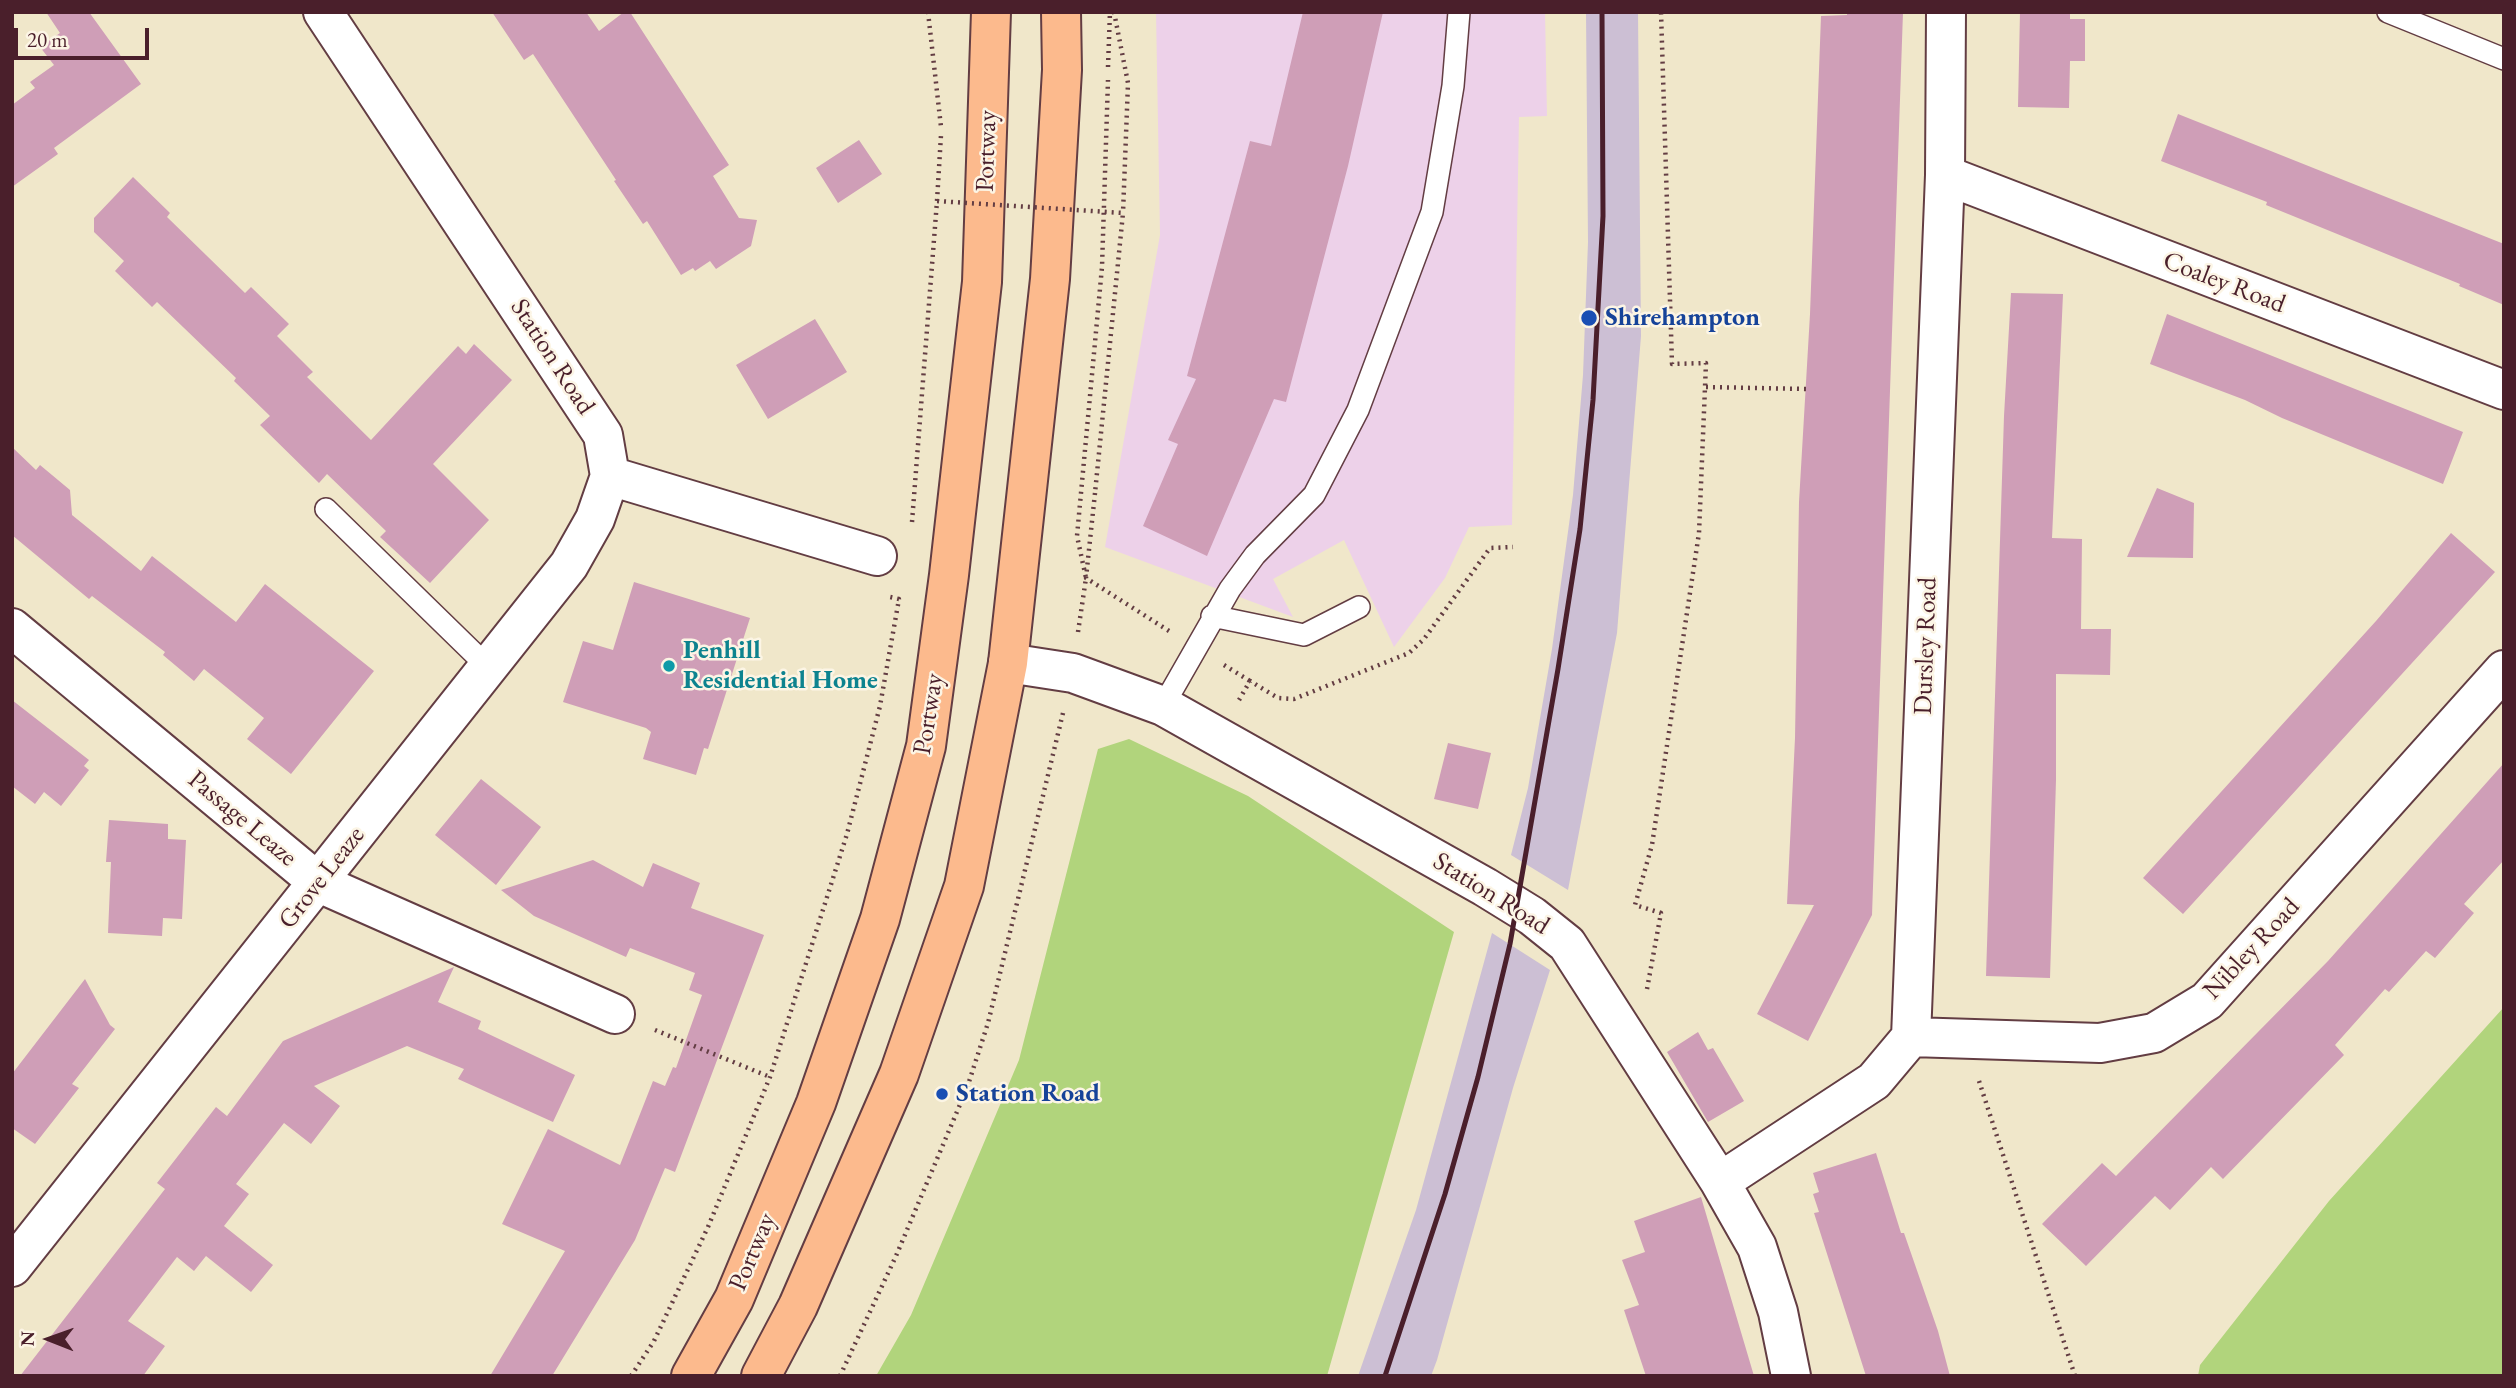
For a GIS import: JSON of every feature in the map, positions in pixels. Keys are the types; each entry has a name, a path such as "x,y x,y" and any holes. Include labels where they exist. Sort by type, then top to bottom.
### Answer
{"highway":[{"name":"Portway","path":"691,1376 734,1299 816,1103 880,919 926,746 949,575 982,282 991,12"},
{"path":"761,1376 798,1306 894,1086 964,886 1008,663 1050,279 1062,70 1061,12"}],"street":[{"name":"Station Road","path":"323,12 597,425 603,435 610,476"},
{"name":"Dursley Road","path":"1911,1037 1945,175 1946,12"},
{"name":"Coaley Road","path":"1945,175 2504,390"},
{"path":"610,476 877,556"},
{"name":"Grove Leaze","path":"12,1267 569,565 595,519 610,476"},
{"name":"Passage Leaze","path":"12,628 319,883 615,1014"},
{"name":"Station Road","path":"1008,663 1073,673 1163,706 1218,734 1532,916 1567,944 1720,1182 1757,1247 1778,1312 1791,1376"},
{"name":"Nibley Road","path":"1911,1037 2100,1043 2154,1033 2207,1001 2504,670"},
{"path":"1720,1182 1874,1080 1911,1037"}],"lane":[{"path":"1163,706 1212,615 1255,555 1314,495 1358,410 1432,212 1453,86 1459,12"},
{"path":"2388,12 2414,18 2504,59"},
{"path":"326,509 488,667"},
{"path":"1212,615 1304,635 1359,607"}],"path":[{"path":"632,1376 654,1341 708,1227 770,1077 847,834 880,706 900,599 871,593 878,534 910,538 937,201 942,124 928,12"},
{"path":"1086,578 1123,213 1128,83 1114,12"},
{"path":"1636,1052 1661,914 1634,905 1652,845 1699,533 1706,387 1706,363 1672,364 1661,12"},
{"path":"937,201 1123,213"},
{"path":"1706,387 1806,389"},
{"path":"1218,734 1250,681 1278,698 1294,699 1409,653 1424,639 1490,548 1513,547"},
{"path":"615,1014 770,1077"},
{"path":"1965,1039 2075,1376"}],"shaded area":[{"path":"1156,12 1545,12 1547,116 1519,117 1512,525 1469,527 1445,578 1394,647 1344,540 1273,579 1293,617 1105,547 1160,235"},
{"path":"1586,12 1638,12 1641,336 1617,633 1568,890 1511,855 1528,788 1552,649 1573,495 1583,375 1588,242"},
{"path":"1492,933 1550,970 1513,1088 1437,1360 1431,1376 1358,1376 1416,1210"}],"green space":[{"path":"1129,739 1248,796 1454,932 1327,1376 876,1376 911,1315 1019,1060 1098,749"},
{"path":"2504,1007 2504,1376 2198,1376 2200,1365 2329,1201"}],"building":[{"path":"46,12 89,12 141,84 54,148 58,154 12,187 12,105 35,88 30,82 54,65 40,47 60,33"},
{"path":"492,12 586,12 599,31 624,12 630,12 729,165 713,176 739,218 757,220 751,246 716,269 710,261 695,271 693,268 681,275 647,221 643,224 614,181 616,180 533,54 524,60"},
{"path":"1303,12 1383,12 1348,166 1286,402 1274,399 1207,556 1143,526 1178,444 1168,440 1196,379 1187,376 1250,141 1271,146"},
{"path":"1847,12 1903,12 1872,915 1808,1041 1757,1014 1814,905 1787,904 1795,738 1799,502 1810,314 1821,16 1847,15"},
{"path":"2020,12 2070,12 2070,19 2085,19 2085,61 2070,61 2069,108 2018,107"},
{"path":"2178,114 2504,244 2504,305 2459,286 2460,284 2266,205 2267,202 2161,161"},
{"path":"859,140 882,174 838,203 816,168"},
{"path":"133,177 170,213 167,217 245,293 251,287 289,324 277,336 313,372 307,377 371,440 458,346 466,354 474,344 512,380 433,464 489,520 430,583 380,537 386,531 327,474 319,483 260,425 270,416 234,381 236,378 157,302 152,307 115,271 124,261 94,232 94,218"},
{"path":"2011,293 2063,294 2052,538 2082,539 2081,629 2111,629 2110,675 2056,674 2050,978 1986,976 2004,416"},
{"path":"2167,314 2463,432 2443,484 2282,418 2245,400 2150,364"},
{"path":"815,319 847,372 768,419 736,365"},
{"path":"12,447 36,470 40,465 70,490 72,515 141,571 152,556 236,622 265,584 374,671 291,774 247,739 264,718 204,669 194,681 163,655 165,652 92,596 89,599 12,535"},
{"path":"2157,488 2194,503 2193,558 2127,557"},
{"path":"2451,533 2495,572 2183,914 2143,878 2376,621"},
{"name":"Penhill Residential Home","path":"634,582 750,618 708,749 704,748 696,775 643,759 651,732 646,728 563,702 583,641 613,650"},
{"path":"12,700 89,760 84,766 89,770 61,806 44,792 35,804 12,786"},
{"path":"1448,743 1491,753 1478,809 1434,799"},
{"path":"2504,763 2504,860 2464,904 2474,913 2435,958 2426,951 2389,992 2385,989 2335,1045 2344,1055 2223,1179 2211,1167 2170,1210 2155,1196 2086,1266 2042,1224 2102,1163 2116,1176 2328,961"},
{"path":"481,779 541,827 496,885 435,835"},
{"path":"109,820 168,824 168,839 186,840 182,919 163,918 162,936 108,933 111,862 106,862"},
{"path":"593,860 643,887 653,863 700,883 691,908 764,935 675,1172 665,1168 635,1240 552,1376 490,1376 565,1251 502,1224 548,1129 620,1165 653,1081 665,1086 673,1067 676,1068 702,995 689,990 695,973 630,948 626,957 534,916 501,890"},
{"path":"454,967 438,1002 481,1021 478,1029 575,1075 553,1122 458,1079 464,1069 407,1046 314,1086 340,1106 311,1144 284,1123 236,1184 249,1194 224,1226 273,1265 251,1292 206,1256 194,1271 177,1257 128,1321 165,1346 143,1376 20,1376 165,1189 157,1183 216,1107 227,1116 283,1041"},
{"path":"85,979 110,1025 115,1029 72,1084 79,1088 35,1144 12,1128 12,1074"},
{"path":"1698,1032 1708,1050 1713,1048 1744,1101 1708,1122 1667,1052"},
{"path":"1876,1153 1901,1233 1904,1233 1938,1331 1950,1376 1866,1376 1814,1213 1819,1212 1813,1194 1819,1192 1813,1173"},
{"path":"1701,1197 1754,1376 1646,1376 1624,1310 1639,1305 1622,1260 1645,1252 1634,1221"}],"railway":[{"path":"1385,1376 1445,1194 1478,1077 1510,944 1558,669 1580,529 1593,400 1603,216 1602,12"}],"place":[{"name":"Shirehampton","path":"1589,318"},
{"name":"Penhill Residential Home","path":"669,666"},
{"name":"Station Road","path":"942,1094"}]}
